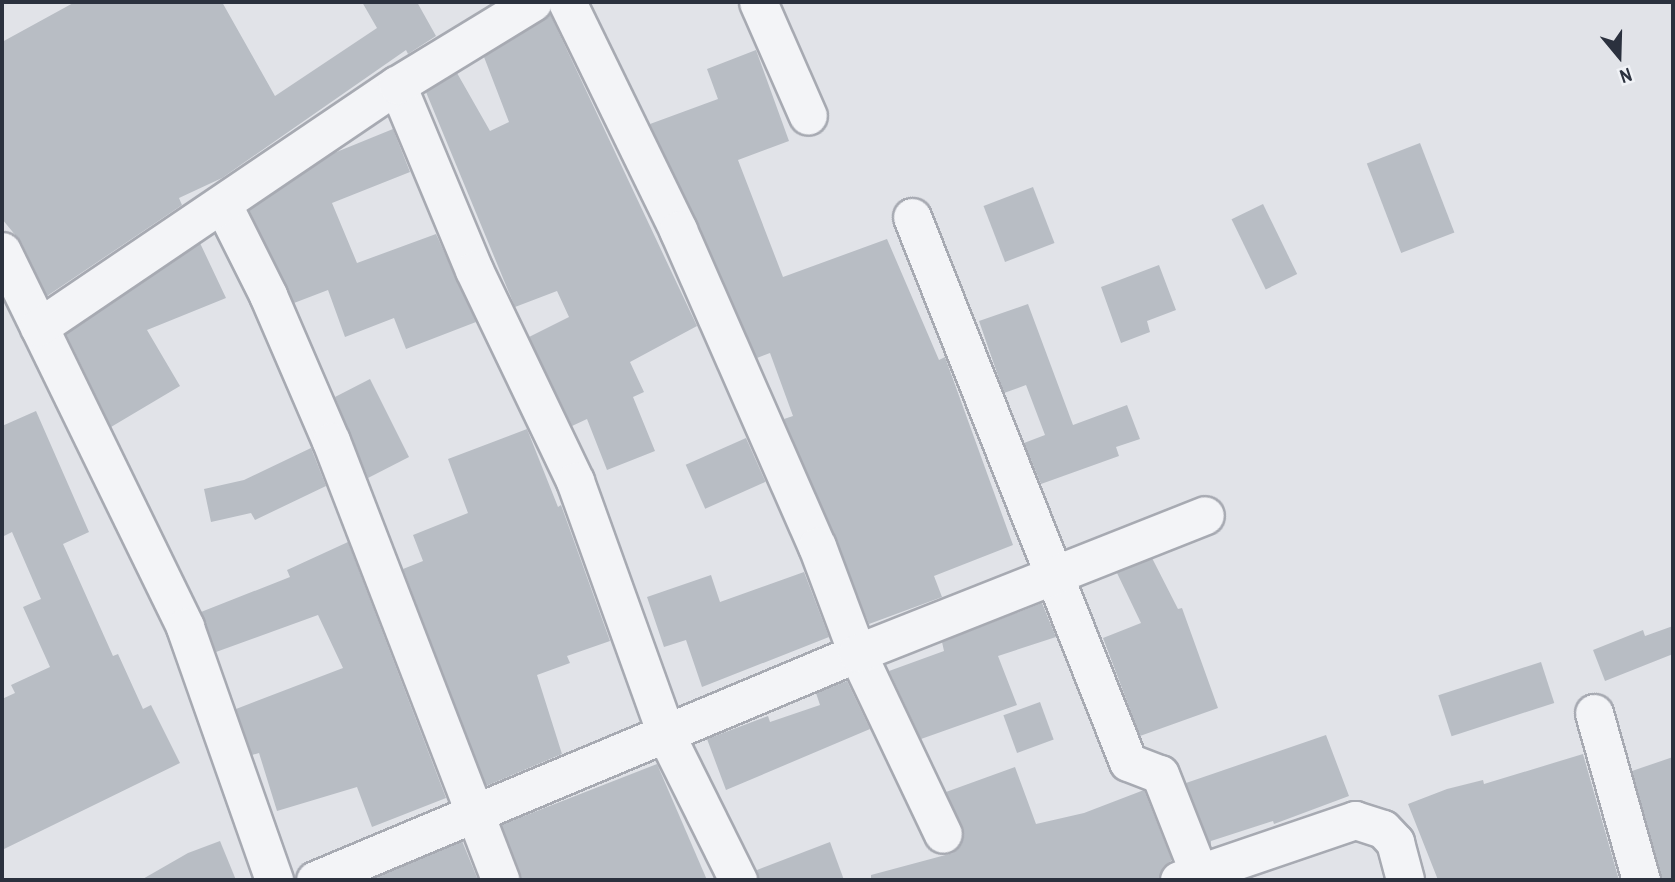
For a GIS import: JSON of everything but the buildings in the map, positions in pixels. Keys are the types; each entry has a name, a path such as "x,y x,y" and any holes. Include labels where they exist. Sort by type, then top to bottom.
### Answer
{"street":[{"path":"39,327 397,85 533,2"},
{"path":"568,2 678,230 817,546 857,653 943,834"},
{"path":"758,2 808,116"},
{"path":"397,85 474,270 575,481 667,737 738,880"},
{"path":"223,205 268,295 331,441 500,880"},
{"path":"912,217 1057,576 1128,762 1160,774 1189,877 1355,820 1383,829 1395,842 1405,880"},
{"path":"2,251 184,627 274,880"},
{"path":"315,880 472,813 667,737 857,653 1057,576 1205,514"},
{"path":"1594,713 1641,880"}]}
